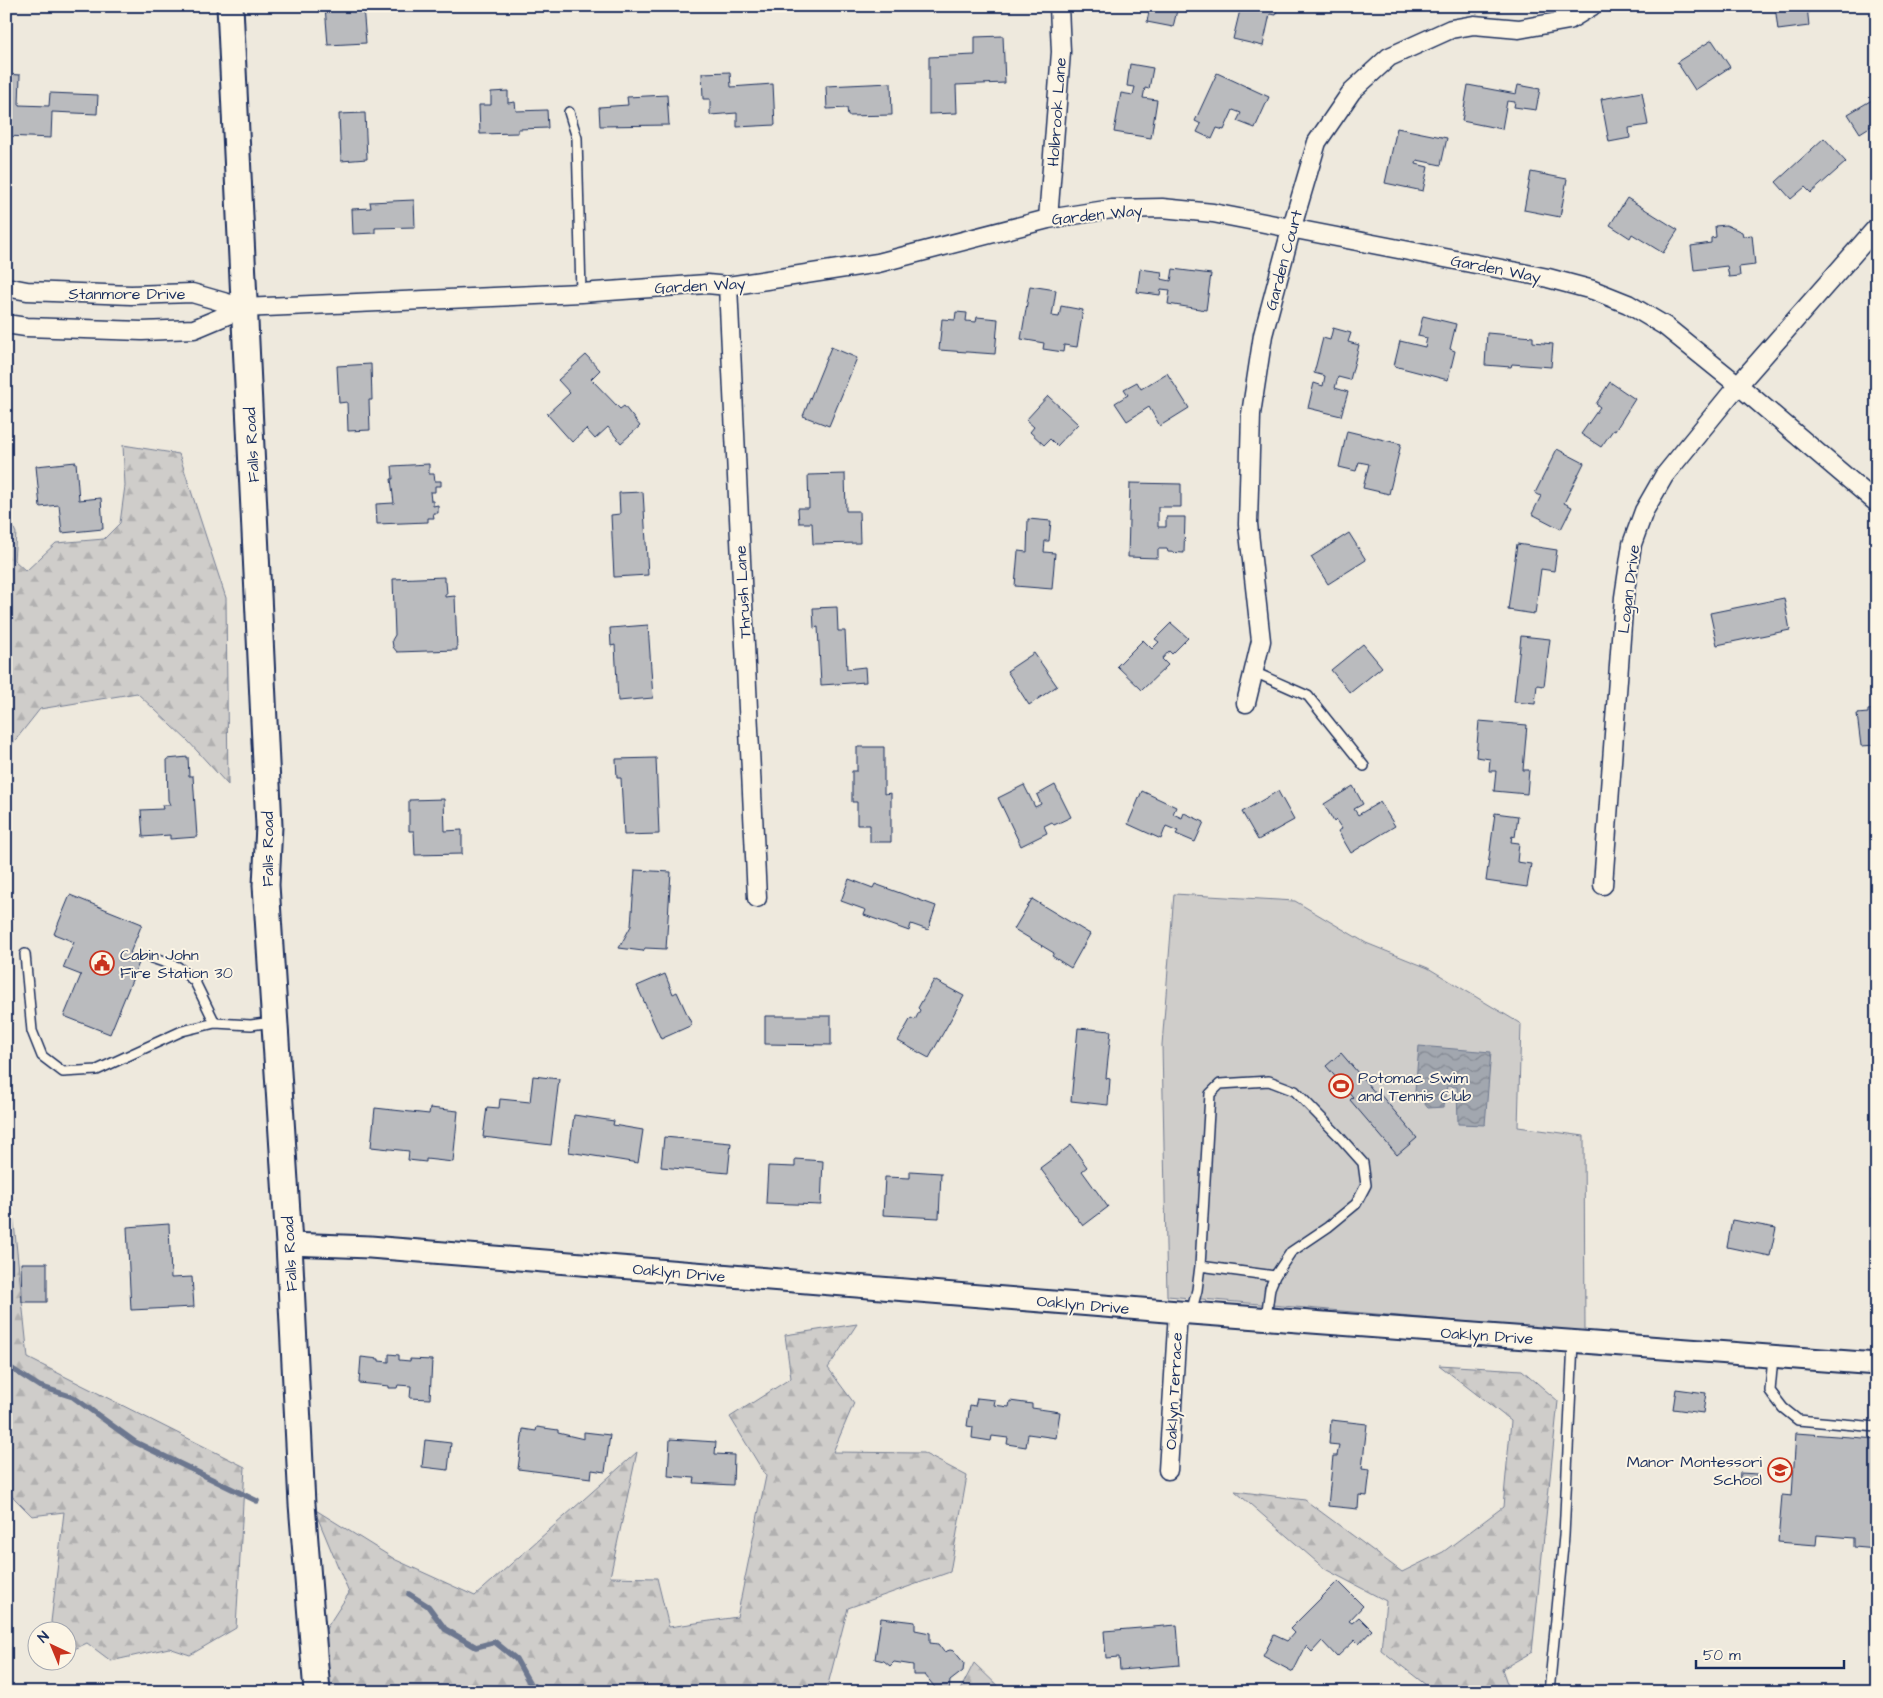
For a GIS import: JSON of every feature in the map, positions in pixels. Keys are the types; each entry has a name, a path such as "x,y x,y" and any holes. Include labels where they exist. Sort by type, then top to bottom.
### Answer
{"main road":[{"name":"Falls Road","path":"230,6 269,826 266,885 289,1244 302,1504 317,1692"}],"street":[{"name":"Holbrook Lane","path":"1048,219 1061,52 1059,6"},
{"name":"Garden Court","path":"1246,703 1262,641 1248,524 1251,414 1263,335 1317,142 1352,91 1389,57 1451,29 1474,25 1519,29 1570,20 1592,6"},
{"name":"Garden Way","path":"244,308 581,293 707,284 728,286 878,263 1048,219 1112,209 1162,208 1213,213 1291,230 1548,278 1593,290 1628,304 1665,326 1877,503"},
{"name":"Logan Drive","path":"1603,886 1624,597 1632,544 1644,511 1664,476 1738,385 1877,227"},
{"name":"Thrush Lane","path":"728,286 757,898"},
{"name":"Stanmore Drive","path":"6,287 27,291 131,295 192,293 244,308"},
{"path":"6,324 26,327 122,330 194,329 244,308"},
{"name":"Oaklyn Drive","path":"289,1244 370,1247 1184,1312 1877,1364"},
{"name":"Oaklyn Terrace","path":"1168,1470 1184,1312"}],"lane":[{"path":"569,112 576,138 581,293"},
{"path":"1254,672 1308,696 1364,766"},
{"path":"25,954 32,1031 42,1056 64,1072 97,1070 182,1031 214,1023 251,1025 275,1022"},
{"path":"149,957 178,967 195,982 214,1023"},
{"path":"1184,1312 1197,1290 1200,1266 1210,1094 1220,1084 1269,1080 1295,1091 1338,1135 1363,1163 1366,1185 1356,1204 1291,1252 1275,1276 1270,1288 1266,1318"},
{"path":"1200,1266 1275,1276"},
{"path":"1549,1692 1564,1536 1573,1341"},
{"path":"1773,1356 1770,1391 1783,1408 1798,1420 1877,1427"}],"green space":[{"path":"123,445 179,454 226,598 228,785 188,741 137,693 40,709 6,752 6,512 16,533 14,560 26,571 56,543 104,539 120,523 125,486"},
{"name":"Potomac Swim and Tennis Club","path":"1174,894 1295,901 1366,943 1428,968 1521,1024 1518,1127 1584,1136 1585,1332 1167,1296 1162,1045"},
{"path":"6,1146 28,1358 245,1467 236,1628 190,1655 169,1648 111,1661 87,1643 78,1647 78,1620 51,1620 64,1512 32,1516 6,1490"},
{"path":"857,1324 828,1368 854,1403 833,1452 923,1453 967,1476 950,1572 848,1608 826,1692 330,1692 322,1635 349,1593 314,1509 396,1560 475,1596 637,1452 610,1577 657,1578 669,1627 737,1617 766,1476 730,1417 791,1378 785,1335"},
{"path":"1439,1365 1522,1370 1558,1401 1532,1652 1502,1669 1510,1692 1435,1692 1381,1650 1386,1601 1325,1569 1235,1491 1305,1500 1402,1572 1443,1552 1503,1507 1511,1421"},
{"path":"974,1663 1004,1692 959,1692"}],"water":[{"path":"1419,1046 1491,1052 1485,1125 1458,1124 1457,1087 1447,1086 1444,1107 1428,1108 1415,1092"}],"building":[{"path":"325,6 363,6 366,43 328,45"},
{"path":"1150,6 1178,6 1173,27 1147,22"},
{"path":"1241,6 1278,6 1276,15 1270,14 1263,46 1233,39"},
{"path":"1775,6 1807,6 1809,26 1778,30"},
{"path":"1003,36 1005,83 956,85 957,113 929,114 929,57 975,55 975,37"},
{"path":"1712,40 1730,67 1695,90 1677,62"},
{"path":"1130,64 1153,68 1149,89 1145,88 1143,98 1157,100 1151,138 1114,132 1121,93 1133,95 1135,87 1127,86"},
{"path":"730,72 731,87 773,84 775,125 737,127 737,113 710,115 710,99 703,99 702,73"},
{"path":"1217,73 1269,97 1255,128 1237,121 1241,113 1233,110 1224,130 1217,128 1212,139 1197,132 1201,124 1195,121"},
{"path":"6,74 20,75 19,105 49,106 50,93 98,95 97,114 52,112 51,138 6,136"},
{"path":"891,83 892,115 848,116 847,108 827,109 826,86"},
{"path":"1468,85 1516,94 1518,85 1540,89 1536,110 1514,107 1515,102 1507,101 1502,129 1462,121"},
{"path":"508,91 508,103 515,102 516,111 547,110 548,128 518,129 518,133 480,134 479,105 491,105 491,92"},
{"path":"1642,92 1648,125 1629,128 1630,138 1609,142 1601,99"},
{"path":"667,95 669,125 600,126 599,107 628,105 627,97"},
{"path":"1877,97 1877,125 1876,123 1860,133 1848,114"},
{"path":"365,113 367,159 341,161 339,114"},
{"path":"1397,128 1447,138 1441,165 1417,160 1416,164 1428,167 1423,191 1385,183"},
{"path":"1824,138 1846,162 1811,193 1805,187 1791,199 1776,182"},
{"path":"1531,172 1567,179 1560,217 1524,210"},
{"path":"1627,198 1678,230 1663,253 1632,234 1630,238 1610,225"},
{"path":"414,200 415,227 375,228 375,233 353,234 352,209 371,208 370,202"},
{"path":"1726,225 1742,232 1743,236 1752,235 1755,265 1739,267 1740,276 1729,277 1727,266 1694,270 1691,246 1711,243 1711,238 1716,237 1715,226"},
{"path":"1140,269 1162,272 1161,279 1171,281 1173,269 1211,274 1206,310 1168,304 1170,290 1161,289 1160,295 1137,292"},
{"path":"1030,286 1056,290 1052,316 1059,317 1061,306 1083,310 1077,347 1064,345 1063,352 1043,349 1044,343 1021,339"},
{"path":"956,312 967,313 966,321 976,322 977,317 998,319 995,354 939,350 942,319 955,320"},
{"path":"1423,316 1456,324 1450,349 1455,351 1448,380 1394,366 1400,341 1425,347 1427,338 1418,336"},
{"path":"1333,328 1351,333 1348,342 1359,345 1350,380 1338,377 1335,388 1348,392 1341,416 1308,408 1314,383 1323,386 1325,376 1314,373 1323,338 1330,340"},
{"path":"1487,333 1533,337 1533,342 1553,344 1551,367 1512,364 1511,367 1485,365"},
{"path":"831,347 857,358 829,426 803,416"},
{"path":"586,355 600,370 591,379 620,409 624,406 640,426 621,443 608,427 595,439 586,429 572,442 547,414 570,393 558,380"},
{"path":"371,364 372,400 369,400 370,430 348,431 347,402 339,403 337,366"},
{"path":"1167,373 1189,408 1160,426 1149,407 1127,421 1115,403 1128,395 1124,389 1137,382 1141,389"},
{"path":"1610,382 1635,399 1615,431 1613,430 1601,447 1581,434 1600,407 1596,404"},
{"path":"1048,396 1078,424 1057,446 1050,439 1044,445 1030,432 1034,427 1026,420"},
{"path":"1347,431 1401,444 1389,494 1363,488 1369,464 1359,462 1356,471 1339,467"},
{"path":"1557,449 1584,463 1564,503 1572,507 1561,529 1532,514 1541,496 1535,493"},
{"path":"76,462 79,500 101,498 103,529 62,533 59,505 40,507 36,466"},
{"path":"429,464 429,474 434,474 435,481 441,481 441,486 435,486 435,492 430,492 433,506 438,505 438,513 433,513 434,518 428,518 428,522 377,524 376,504 394,503 391,479 393,479 392,466"},
{"path":"845,474 846,511 859,511 860,543 813,544 812,523 799,523 798,508 809,508 808,475"},
{"path":"1130,483 1181,484 1181,507 1158,507 1158,527 1166,527 1166,517 1185,517 1184,553 1158,549 1158,558 1128,557"},
{"path":"643,492 648,575 614,577 611,515 620,514 619,493"},
{"path":"1028,519 1051,521 1049,541 1045,541 1044,552 1055,553 1052,589 1015,586 1018,551 1027,552"},
{"path":"1349,533 1366,560 1328,584 1311,557"},
{"path":"1517,544 1557,550 1554,571 1541,569 1535,614 1508,610"},
{"path":"444,577 447,594 445,594 445,597 455,596 457,650 397,652 393,647 392,640 395,635 393,579"},
{"path":"1784,598 1790,630 1717,645 1710,613"},
{"path":"837,607 838,631 845,631 847,669 865,667 866,682 821,685 818,627 814,628 813,608"},
{"path":"1171,623 1188,638 1172,654 1169,651 1162,659 1168,665 1142,690 1117,666 1143,640 1152,649 1159,642 1155,639"},
{"path":"648,625 653,698 618,701 615,645 611,646 610,628"},
{"path":"1521,636 1550,639 1544,686 1537,685 1535,704 1514,702"},
{"path":"1363,644 1382,667 1350,693 1331,670"},
{"path":"1034,653 1057,686 1029,705 1007,671"},
{"path":"1877,709 1877,745 1861,746 1857,714 1868,713 1868,710"},
{"path":"1479,721 1527,725 1523,770 1529,770 1527,794 1494,791 1496,771 1489,771 1490,759 1476,757"},
{"path":"857,747 884,747 884,794 891,793 891,842 870,842 870,825 857,825 857,802 852,802 852,771 857,771"},
{"path":"188,757 189,776 193,776 197,837 170,839 170,835 143,837 141,810 163,809 162,805 170,805 168,800 167,759"},
{"path":"656,758 659,834 624,835 621,778 617,778 616,759"},
{"path":"1024,785 1035,807 1041,804 1037,795 1055,785 1071,817 1054,825 1052,822 1044,826 1047,833 1021,846 998,798"},
{"path":"1353,786 1363,804 1354,809 1358,815 1380,802 1395,826 1351,853 1338,831 1342,829 1336,820 1334,822 1324,804"},
{"path":"1142,791 1176,807 1173,814 1182,818 1184,813 1204,822 1195,842 1176,834 1178,831 1166,826 1161,839 1128,824"},
{"path":"1278,791 1294,820 1258,840 1242,812"},
{"path":"444,799 445,831 462,830 462,854 415,855 414,831 409,831 409,800"},
{"path":"1495,813 1518,816 1515,837 1512,836 1511,842 1519,843 1517,862 1531,864 1527,887 1486,881"},
{"path":"635,870 671,872 666,949 645,948 643,951 619,948 631,926"},
{"path":"849,879 873,888 875,884 936,906 928,930 911,924 909,931 864,915 866,910 841,901"},
{"name":"Cabin John Fire Station 30","path":"70,895 142,924 130,953 141,958 110,1034 64,1016 81,975 63,968 74,942 54,934"},
{"path":"1032,899 1090,934 1071,968 1052,956 1054,953 1014,929"},
{"path":"665,974 673,994 677,992 692,1025 661,1039 637,986"},
{"path":"934,980 964,996 929,1058 898,1041 911,1018 915,1020 920,1010 918,1008"},
{"path":"765,1016 831,1016 831,1045 765,1044"},
{"path":"1078,1028 1111,1031 1106,1078 1110,1079 1108,1105 1071,1101"},
{"path":"1341,1053 1377,1095 1379,1093 1417,1138 1397,1155 1350,1100 1353,1097 1326,1066"},
{"path":"533,1076 559,1079 551,1145 483,1137 487,1107 499,1108 500,1099 530,1102"},
{"path":"375,1108 429,1114 430,1108 458,1111 453,1162 426,1159 426,1162 408,1160 409,1151 371,1147"},
{"path":"574,1115 614,1121 613,1125 643,1130 638,1163 569,1152"},
{"path":"664,1137 731,1143 728,1173 661,1167"},
{"path":"1071,1145 1087,1167 1082,1171 1108,1207 1083,1226 1040,1168"},
{"path":"795,1159 823,1161 821,1205 766,1203 768,1166 795,1167"},
{"path":"910,1171 941,1173 939,1218 883,1215 885,1177 910,1178"},
{"path":"1877,1199 1877,1225 1871,1200"},
{"path":"1732,1220 1776,1228 1770,1256 1727,1247"},
{"path":"169,1224 171,1278 192,1277 194,1307 131,1310 127,1227"},
{"path":"21,1263 47,1263 47,1302 22,1302"},
{"path":"389,1354 399,1355 399,1360 432,1360 430,1399 410,1398 411,1386 398,1385 397,1388 389,1388 389,1386 359,1383 361,1357 389,1362"},
{"path":"1676,1389 1706,1393 1703,1413 1673,1409"},
{"path":"977,1398 995,1400 994,1405 1009,1407 1010,1401 1032,1404 1032,1408 1060,1412 1056,1438 1028,1434 1026,1447 1007,1444 1008,1438 992,1436 991,1441 972,1438 973,1427 967,1426 970,1405 975,1406"},
{"path":"1331,1420 1367,1424 1362,1469 1370,1470 1367,1496 1359,1495 1358,1509 1328,1506 1333,1456 1337,1456 1339,1445 1329,1444"},
{"path":"537,1427 558,1430 558,1433 584,1439 584,1432 610,1435 605,1472 592,1470 591,1478 518,1469 523,1429 536,1431"},
{"path":"1796,1433 1877,1439 1877,1549 1854,1547 1854,1538 1817,1535 1816,1545 1778,1542 1782,1495 1792,1496"},
{"path":"670,1439 716,1442 715,1454 734,1455 733,1485 694,1483 695,1478 668,1476"},
{"path":"425,1440 451,1443 448,1470 422,1467"},
{"path":"1740,1473 1758,1474 1757,1485 1739,1484"},
{"path":"1338,1581 1363,1606 1349,1621 1352,1623 1359,1617 1372,1630 1359,1644 1355,1640 1337,1657 1322,1641 1312,1652 1306,1646 1293,1672 1263,1656 1274,1635 1287,1641 1294,1633 1290,1629"},
{"path":"881,1618 915,1622 915,1630 930,1633 930,1643 938,1644 944,1652 954,1651 964,1663 963,1671 950,1681 949,1692 937,1690 925,1675 913,1675 913,1665 894,1662 890,1666 884,1661 875,1659"},
{"path":"1177,1625 1180,1665 1120,1670 1119,1657 1106,1658 1104,1631"}],"waterway":[{"path":"6,1365 39,1386 73,1397 135,1442 257,1501"},
{"path":"409,1594 428,1606 445,1629 476,1647 495,1642 516,1659 530,1684 545,1692"}],"place":[{"name":"Cabin John Fire Station 30","path":"102,963"},
{"name":"Potomac Swim and Tennis Club","path":"1341,1086"},
{"name":"Manor Montessori School","path":"1780,1470"}]}
